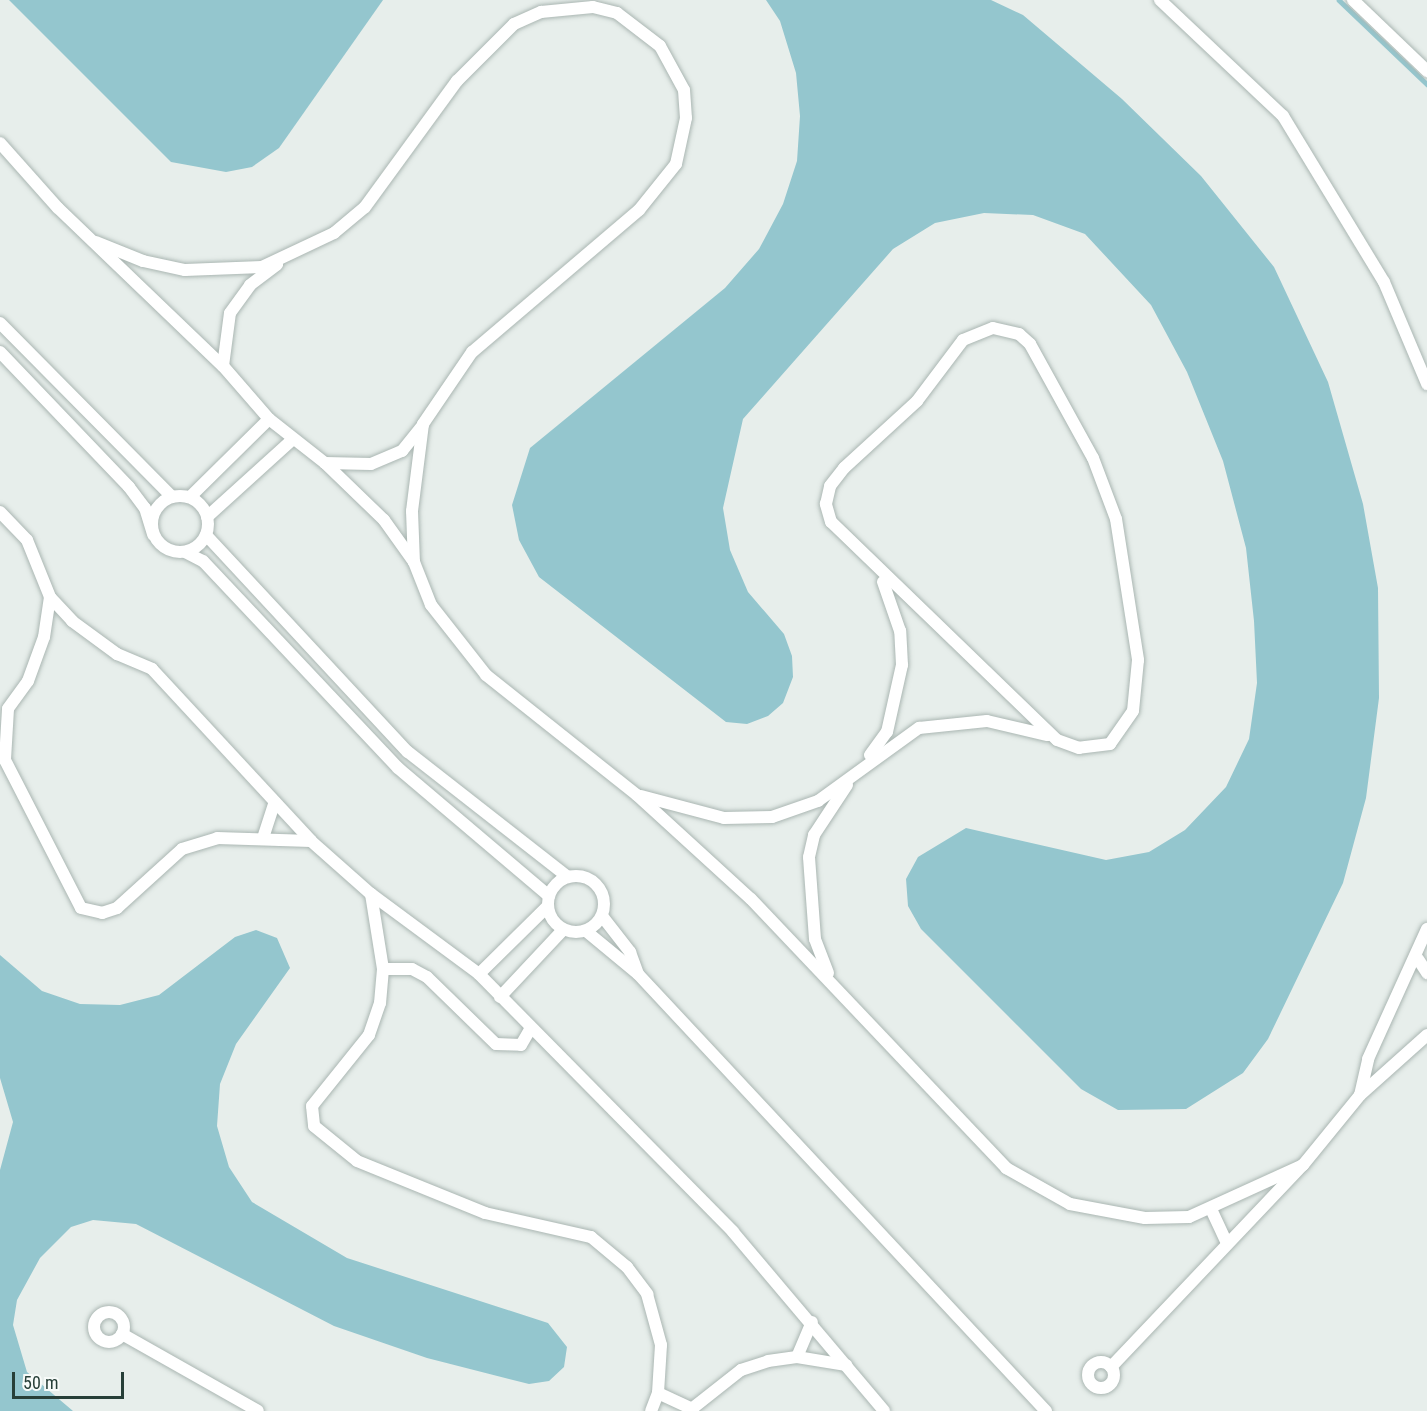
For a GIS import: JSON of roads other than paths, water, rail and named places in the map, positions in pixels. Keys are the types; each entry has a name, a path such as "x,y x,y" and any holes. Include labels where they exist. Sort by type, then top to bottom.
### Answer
{"street":[{"path":"1161,0 1283,116 1355,228 1417,352 1427,384"},
{"path":"1353,0 1427,71"},
{"path":"223,366 230,313 250,285 288,257 334,233 365,207 457,81 514,24 541,12 593,7 617,14 660,46 684,90 686,118 675,165 639,210 472,351 402,451 371,464 325,463"},
{"path":"0,143 89,239 223,366 269,419 325,463 384,520 414,562 431,605 486,675 637,795 830,978 963,1128 1036,1188 1108,1215 1190,1217 1303,1165"},
{"path":"89,239 142,261 184,270 226,272 288,257"},
{"path":"0,323 171,496 190,497 207,517 206,535 408,752 568,877 586,877 600,889 602,915 630,952 638,974"},
{"path":"637,795 693,814 772,817 818,801 863,766 920,728 1010,722 1057,740 1079,748 1110,744 1124,730 1133,711 1138,660 1116,519 1065,402 1019,334 993,328 963,340 917,401 830,486 826,504 831,522 877,570 1057,740"},
{"path":"1417,352 1427,342"},
{"path":"0,352 129,487 145,508 153,535 166,549 185,552 203,561 398,768 548,901 563,930"},
{"path":"190,497 269,419"},
{"path":"414,562 412,511 423,424"},
{"path":"207,517 293,439"},
{"path":"153,535 152,516 171,496"},
{"path":"0,512 27,540 50,597 117,654 152,669 310,841 371,894 479,974 687,1184 812,1322 884,1411"},
{"path":"185,552 206,535"},
{"path":"830,978 815,939 809,857 830,806 887,732 902,665 892,597 877,570"},
{"path":"50,597 44,637 28,681 8,709 5,760 81,908 102,913 117,908 182,849 217,838 263,837 310,841"},
{"path":"263,837 274,802"},
{"path":"479,974 568,877"},
{"path":"371,894 383,969 369,1035 312,1106 314,1126 357,1161 484,1213 591,1238 627,1267 648,1294 661,1345 658,1393 651,1411"},
{"path":"586,931 602,915"},
{"path":"500,997 563,930 586,931 638,974 1046,1411"},
{"path":"1360,1095 1368,1059 1418,959 1427,930"},
{"path":"1418,959 1427,973"},
{"path":"383,969 412,969 427,976 496,1044 521,1045 531,1029"},
{"path":"1111,1366 1303,1165 1360,1095 1427,1035"},
{"path":"1211,1209 1227,1244"},
{"path":"797,1357 812,1322"},
{"path":"122,1335 258,1411"},
{"path":"658,1393 690,1410 741,1370 797,1357 846,1365"}],"water":[{"path":"9,0 383,0 279,148 252,167 226,172 171,162"},
{"path":"766,0 991,0 1023,15 1122,99 1201,176 1274,267 1328,382 1363,504 1378,588 1379,698 1366,798 1343,883 1268,1039 1243,1073 1186,1109 1118,1110 1081,1089 921,929 908,906 906,879 918,857 966,828 1106,860 1149,852 1185,830 1226,787 1249,739 1257,683 1254,621 1246,548 1223,461 1187,372 1151,305 1085,234 1033,215 984,213 935,223 893,249 743,419 723,508 730,550 748,592 784,634 792,656 793,677 783,703 768,716 747,724 726,722 539,577 519,540 512,505 530,448 725,288 759,249 783,204 797,161 800,116 796,73 780,21"},
{"path":"256,930 277,938 290,968 236,1044 220,1084 217,1126 229,1167 252,1202 347,1258 548,1323 567,1347 564,1367 549,1381 529,1384 427,1358 334,1326 136,1224 93,1220 71,1227 40,1258 17,1300 13,1325 27,1372 73,1411 0,1411 0,1170 13,1122 0,1078 0,955 42,991 80,1004 120,1005 159,995 235,937"}],"waterway":[{"path":"1339,0 1427,84"}]}
